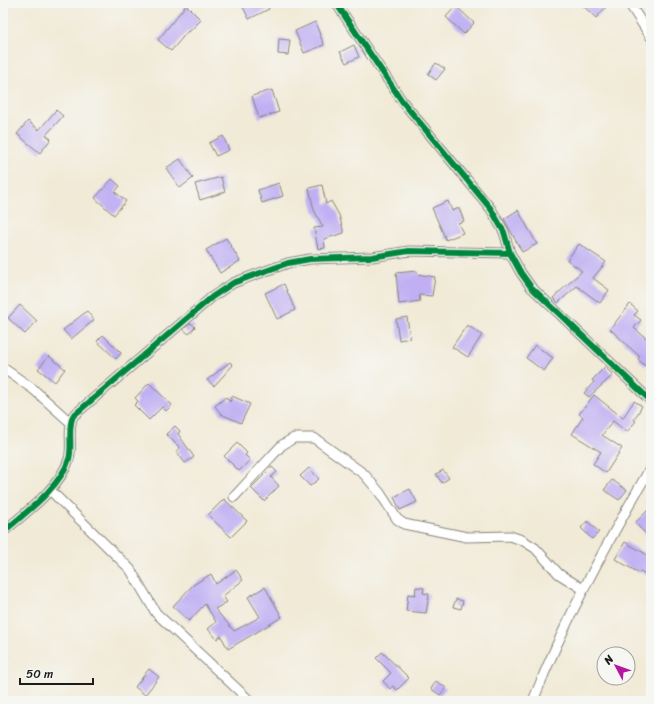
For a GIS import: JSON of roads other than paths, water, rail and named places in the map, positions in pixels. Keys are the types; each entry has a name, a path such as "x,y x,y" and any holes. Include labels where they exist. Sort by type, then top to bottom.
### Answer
{"street":[{"path":"336,3 402,101 491,209 504,232 510,253 531,287 651,401"},
{"path":"629,3 651,37"},
{"path":"3,532 50,490 69,459 71,446 70,422 73,416 212,297 233,283 288,264 310,259 372,257 409,251 510,253"},
{"path":"3,368 33,389 70,422"},
{"path":"234,497 282,445 294,438 314,438 364,474 380,493 397,519 404,524 467,537 510,536 522,540 535,548 559,574 583,589"},
{"path":"533,701 583,589 651,467"},
{"path":"50,490 130,569 156,614 250,701"}]}
